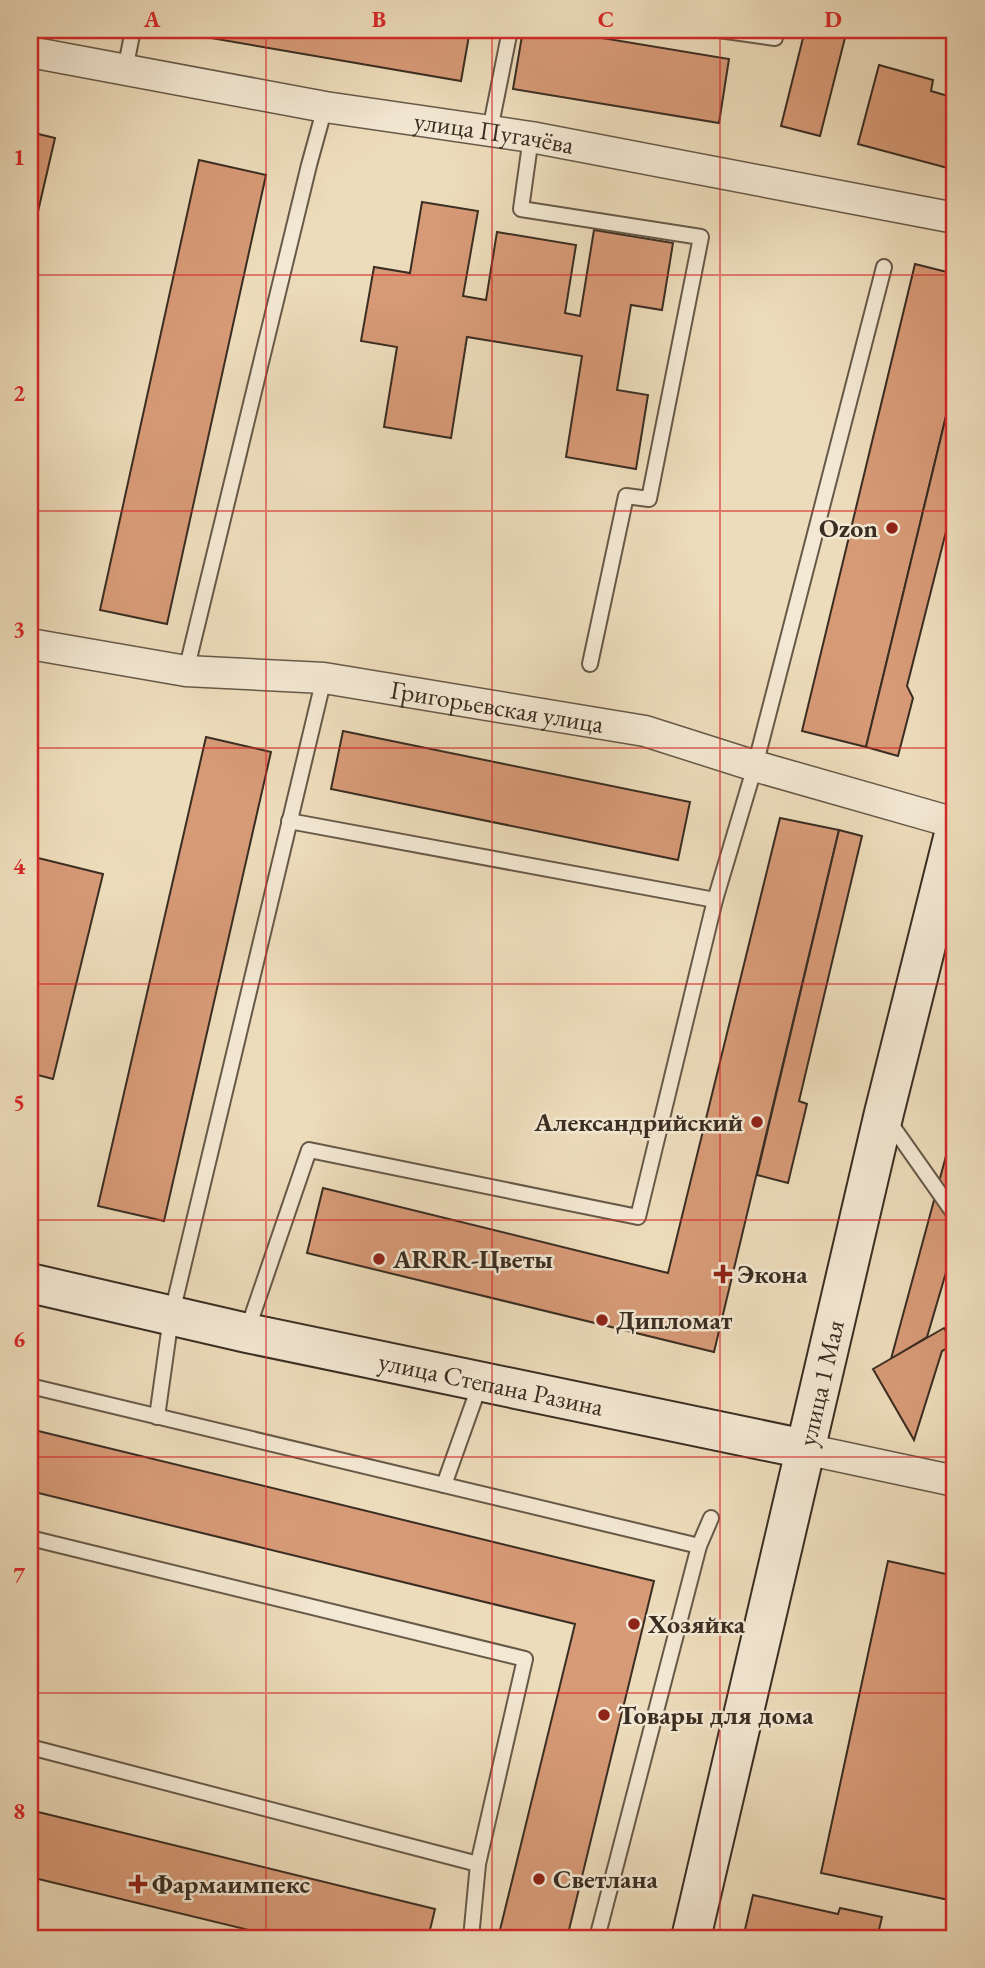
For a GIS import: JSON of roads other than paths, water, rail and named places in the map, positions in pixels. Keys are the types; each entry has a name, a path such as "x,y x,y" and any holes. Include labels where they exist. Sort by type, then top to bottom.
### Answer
{"main road":[{"name":"улица 1 Мая","path":"691,1938 884,1113 955,830"},
{"name":"улица Степана Разина","path":"30,1283 171,1317 804,1449"}],"street":[{"name":"улица Пугачёва","path":"30,52 325,107 531,136 955,218"},
{"name":"Григорьевская улица","path":"30,644 186,671 324,678 645,731 755,766 955,823"},
{"name":"улица Степана Разина","path":"804,1449 955,1481"}],"lane":[{"path":"125,70 133,30"},
{"path":"490,131 510,30"},
{"path":"719,30 775,38"},
{"path":"186,671 325,107"},
{"path":"531,136 521,209 701,237 649,499 626,496 590,664"},
{"path":"247,1333 309,1150 638,1217 715,900 755,766 884,268"},
{"path":"157,1417 171,1317 324,678"},
{"path":"289,821 715,900"},
{"path":"884,1113 955,1215"},
{"path":"444,1485 480,1383"},
{"path":"30,1386 699,1546"},
{"path":"597,1938 699,1546 711,1518"},
{"path":"30,1538 525,1659 478,1864 471,1938"},
{"path":"30,1746 478,1864"}],"place":[{"name":"Ozon","path":"892,528"},
{"name":"Александрийский","path":"757,1122"},
{"name":"ARRR-Цветы","path":"379,1259"},
{"name":"Экона","path":"723,1274"},
{"name":"Дипломат","path":"602,1320"},
{"name":"Хозяйка","path":"634,1624"},
{"name":"Товары для дома","path":"604,1715"},
{"name":"Светлана","path":"539,1879"},
{"name":"Фармаимпекс","path":"138,1884"}]}
